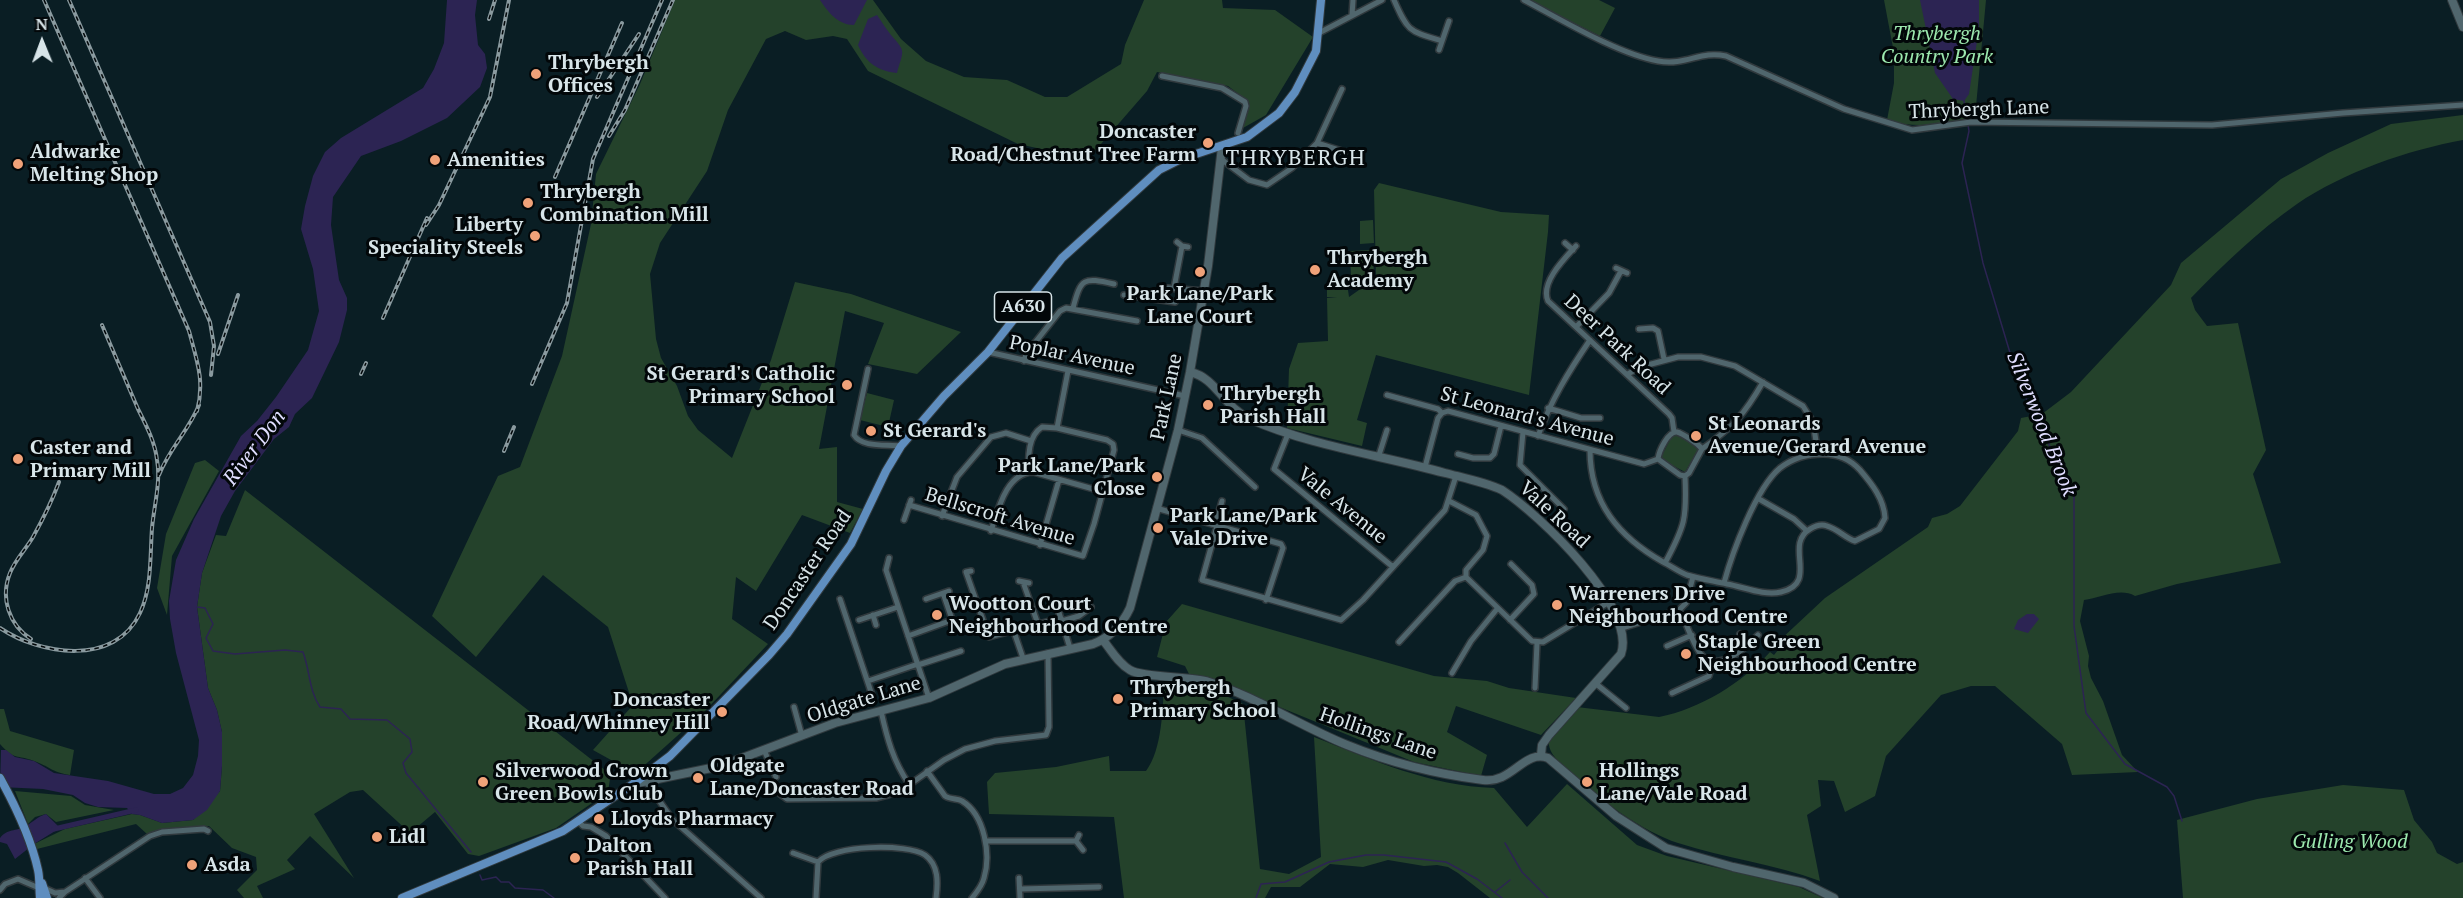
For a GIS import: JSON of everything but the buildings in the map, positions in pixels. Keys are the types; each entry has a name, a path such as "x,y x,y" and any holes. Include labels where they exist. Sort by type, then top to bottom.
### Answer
{"main road":[{"name":"Doncaster Road","path":"402,898 553,835 583,819 670,756 769,655 830,574 867,513 886,471 901,446 944,396 988,352 1062,258 1150,177 1168,164 1222,147 1259,129 1283,108 1295,92 1312,61 1319,33 1321,0"},
{"path":"0,778 20,817 36,862 41,888 40,898"},
{"path":"41,888 47,898"}],"street":[{"path":"1352,15 1353,0"},
{"path":"1319,33 1382,0"},
{"path":"1394,0 1403,22 1409,29 1442,41"},
{"name":"Thrybergh Lane","path":"1524,0 1630,52 1658,61 1678,63 1687,62 1706,54 1726,56 1844,109 1912,130 1971,122 2211,125 2463,105"},
{"path":"2452,0 2463,27"},
{"path":"1439,50 1449,21"},
{"path":"1162,75 1222,88 1245,102 1246,106 1238,133"},
{"path":"1221,159 1249,180 1267,184 1292,168 1317,143 1342,89"},
{"path":"1317,143 1345,152"},
{"name":"Park Lane","path":"1103,639 1117,629 1130,608 1178,430 1204,291 1222,147"},
{"name":"Deer Park Road","path":"1565,243 1574,248 1555,272 1546,291 1548,301 1669,414 1672,418 1674,432"},
{"path":"1124,295 1172,302 1171,288 1182,245"},
{"path":"1576,327 1609,293 1621,271"},
{"path":"1073,308 1079,287 1084,282 1094,280 1114,284"},
{"path":"1171,288 1204,291"},
{"path":"1024,361 1026,354 1060,311 1066,308 1137,321"},
{"path":"1639,329 1653,328 1658,331 1664,359"},
{"path":"1538,436 1548,408 1566,375 1590,340"},
{"name":"Poplar Avenue","path":"988,352 1185,396"},
{"path":"1628,374 1640,366 1664,359 1689,356 1712,359 1735,366 1803,406 1813,422 1818,454"},
{"path":"868,369 854,435 864,444 901,446"},
{"path":"1057,428 1068,371"},
{"name":"Vale Road","path":"1190,372 1205,377 1238,413 1288,434 1379,455 1492,486 1516,500 1582,563 1609,602 1622,628"},
{"path":"1685,476 1702,449 1736,423 1746,411 1763,382"},
{"name":"St Leonard's Avenue","path":"1387,395 1442,412 1448,411 1644,464 1658,459"},
{"path":"1548,408 1581,418 1600,418"},
{"path":"1425,468 1438,418 1442,412"},
{"path":"991,531 1000,501 1019,476 1029,472 1104,492 1114,450 1113,444 1107,440 1047,426 1038,429 1031,441 1029,472"},
{"path":"1458,454 1473,458 1490,458 1494,454 1501,426"},
{"path":"1178,430 1202,438 1255,487"},
{"path":"1379,455 1388,430"},
{"path":"1523,432 1520,465 1564,509"},
{"path":"942,516 957,477 992,437 1006,433 1031,441"},
{"path":"1685,476 1680,475 1658,459 1670,434 1680,433 1699,444 1702,449"},
{"name":"Vale Avenue","path":"1288,434 1274,469 1393,567"},
{"path":"1590,450 1593,479 1607,514 1632,542 1693,577 1772,593 1792,587 1799,579 1801,571 1798,545 1807,531 1817,526 1829,526 1850,539 1860,541 1879,529 1885,518 1881,498 1857,467 1841,457 1818,454 1797,458 1779,469 1770,479 1732,550 1724,583"},
{"path":"1222,501 1202,580 1341,620 1445,510 1456,476"},
{"path":"1665,563 1686,518 1685,476"},
{"path":"1040,545 1059,480"},
{"name":"Bellscroft Avenue","path":"904,520 910,502 942,516 1083,556 1104,492"},
{"path":"1759,499 1794,519 1807,531"},
{"path":"1449,501 1476,515 1486,536 1483,550 1466,570 1466,577 1532,641 1543,642 1609,602"},
{"path":"1156,508 1282,546 1266,600"},
{"path":"889,558 886,570 929,698"},
{"path":"1510,620 1534,594 1532,585 1511,564"},
{"path":"971,571 966,572 989,637 1013,629 1083,614 1091,607 1087,604"},
{"path":"1400,642 1455,581 1466,577"},
{"path":"1693,577 1686,603 1679,610 1622,628 1621,654 1545,739 1540,755 1548,758 1616,816 1666,848 1816,887 1834,898"},
{"path":"1024,582 1038,624"},
{"path":"926,599 946,592 955,628"},
{"path":"840,599 872,695"},
{"path":"1056,603 1070,648"},
{"path":"860,620 898,607"},
{"path":"1452,673 1471,640 1497,609"},
{"path":"1679,610 1699,652 1713,662 1741,651 1758,635"},
{"path":"873,615 876,625"},
{"path":"908,636 952,620"},
{"path":"1013,629 1023,658"},
{"path":"1740,634 1750,643"},
{"path":"1667,646 1692,635"},
{"name":"Oldgate Lane","path":"633,784 714,768 836,723 929,698 988,670 1023,658 1103,639"},
{"name":"Hollings Lane","path":"1103,639 1123,665 1136,673 1207,682 1347,745 1413,768 1495,780 1513,772 1532,757 1540,755"},
{"path":"1535,688 1537,643"},
{"path":"868,681 961,651"},
{"path":"779,787 780,794 787,798 876,798 894,793 944,760 982,743 1046,735 1049,727 1048,653"},
{"path":"1672,693 1709,676 1713,662"},
{"path":"1595,683 1626,708"},
{"path":"794,707 802,736"},
{"path":"881,711 890,748 898,768 909,784"},
{"path":"764,750 777,777"},
{"path":"927,771 945,796 961,800 971,810 986,841 984,880 972,898"},
{"path":"647,783 672,819 761,898"},
{"path":"583,819 583,826 591,827 606,836 665,898"},
{"path":"59,898 85,878 150,836 162,832 204,829 208,831"},
{"path":"986,841 1078,838 1083,850"},
{"path":"816,898 818,862 826,855 847,850 903,849 925,855 934,866 936,898"},
{"path":"793,853 818,862"},
{"path":"85,878 100,898"},
{"path":"1019,878 1020,898"},
{"path":"0,890 5,884 18,879 55,892 65,892"},
{"path":"1020,889 1099,887"}],"green space":[{"path":"675,0 873,0 901,39 926,61 964,77 1007,80 1045,97 1067,97 1121,64 1125,45 1144,0 1222,0 1223,8 1275,10 1313,37 1266,115 1243,128 1249,102 1228,86 1157,72 1147,91 1088,159 1018,144 868,71 847,39 833,36 806,40 785,31 766,39 728,110 707,171 660,243 650,274 656,339 661,358 677,386 688,416 698,430 732,458 771,360 795,282 851,294 961,332 917,374 868,364 884,323 845,311 819,449 837,447 837,502 863,509 850,533 802,515 756,591 736,577 732,619 768,644 705,711 638,771 620,765 593,750 633,705 608,627 543,575 476,657 432,616 498,476 520,467 562,356 591,224 596,174 640,84"},
{"path":"1528,0 1599,0 1615,8 1600,36"},
{"name":"Thrybergh Country Park","path":"1884,0 1986,0 1975,117 1921,125 1887,120 1894,83 1894,53"},
{"path":"2463,115 2463,140 2399,156 2356,172 2315,192 2255,237 2191,298 2195,310 2207,326 2238,323 2266,450 2253,474 2281,563 2177,584 2135,596 2116,593 2084,600 2080,621 2089,656 2088,666 2091,678 2103,701 2122,755 2138,772 2072,775 2062,744 1995,686 1971,686 1941,695 1886,756 1875,796 1845,812 1834,781 1818,780 1821,806 1807,815 1820,881 1664,838 1636,823 1607,803 1582,783 1550,750 1549,740 1577,707 1659,717 1705,701 1747,674 1770,652 1774,655 1782,645 1779,641 1825,598 1928,527 1932,518 1947,514 1960,506 2018,431 2021,418 2042,414 2071,392 2171,285 2181,263 2281,179 2328,153 2391,124"},
{"path":"1379,183 1501,212 1549,215 1548,232 1529,395 1376,355 1357,420 1367,423 1362,446 1287,428 1289,369 1298,343 1328,341 1327,298 1337,297 1327,297 1327,284 1347,283 1349,297 1376,278 1374,190"},
{"path":"1373,220 1374,243 1360,244 1360,221"},
{"path":"1373,250 1374,277 1351,278 1350,251"},
{"path":"867,393 894,400 888,427 860,420"},
{"path":"1676,435 1696,446 1698,450 1685,472 1662,460 1661,457 1672,436"},
{"path":"205,460 219,471 172,556 167,615 157,588 166,534 195,463"},
{"path":"245,490 605,770 610,779 608,792 556,828 479,856 468,854 435,812 410,833 363,790 350,792 314,814 354,878 310,836 287,860 295,869 257,886 263,898 244,898 237,890 257,870 256,857 232,848 209,826 160,830 147,834 136,824 33,850 34,844 65,829 132,814 162,823 193,820 220,791 222,732 217,710 208,688 197,607 202,573 216,535 226,536"},
{"path":"1182,604 1434,676 1487,681 1509,688 1576,698 1541,735 1456,706 1447,732 1487,755 1481,776 1414,762 1206,677 1189,674 1185,666 1157,657 1166,622"},
{"path":"1164,681 1207,687 1243,704 1260,869 1289,874 1321,857 1314,737 1380,763 1424,777 1494,788 1527,827 1567,784 1637,845 1667,856 1799,887 1823,898 1490,898 1448,867 1388,860 1363,867 1330,864 1300,887 1271,887 1265,898 1124,898 1114,817 989,814 987,782 995,773 1056,767 1109,756 1110,771 1146,771 1158,740"},
{"path":"0,709 4,709 10,731 74,750 70,775 13,755 5,749 0,744"},
{"name":"Gulling Wood","path":"2343,785 2404,790 2414,820 2432,842 2437,853 2457,864 2463,862 2463,898 2183,898 2177,820 2257,799"},
{"path":"15,791 71,796 85,805 114,810 56,822 46,814 35,817 28,824"}],"water":[{"name":"River Don","path":"447,0 477,0 475,15 478,45 485,54 487,68 480,87 447,118 401,141 361,156 333,197 331,225 339,280 347,298 347,310 339,342 312,398 295,414 289,427 274,439 235,491 221,516 202,573 197,607 208,688 217,710 222,732 220,791 207,810 193,820 162,823 132,814 127,808 98,807 85,803 73,795 43,789 0,787 1,750 6,750 15,757 34,761 54,773 108,781 154,794 170,794 183,788 193,775 199,740 176,653 170,619 169,601 176,560 194,519 241,436 257,421 276,397 308,350 319,311 313,269 301,229 313,176 325,152 341,138 423,88 434,69 444,43"},
{"path":"820,0 867,0 854,25 838,20"},
{"path":"1920,0 1979,0 1979,28 1969,94 1964,101 1953,99 1935,73"},
{"path":"877,15 902,49 897,73 873,65 858,45 868,19"},
{"path":"2027,614 2034,614 2039,619 2028,633 2014,629 2018,620"},
{"path":"46,814 60,828 15,859 7,844 0,842 0,838"}],"waterway":[{"name":"Silverwood Brook","path":"1964,101 1969,131 1962,163 1983,263 2020,386 2074,495 2074,626 2086,713 2125,764 2167,787 2174,796 2182,821"},
{"path":"197,607 205,608 213,624 206,638 213,651 235,654 285,650 303,652 316,701 320,707 341,709 350,719 387,720 410,739 412,752 403,763 406,773 471,852"},
{"path":"54,829 136,810"},
{"path":"1505,843 1522,872 1548,898"},
{"path":"1256,898 1261,884 1285,882 1329,862 1366,855 1446,862 1477,879 1502,898"},
{"path":"480,875 482,880 496,877 501,882 509,882 515,888 543,890 554,898"},
{"path":"1495,892 1510,880"}],"railway":[{"path":"44,0 189,331 200,380 197,411"},
{"path":"69,0 210,322 214,346 211,375"},
{"path":"489,19 495,0"},
{"path":"426,225 439,205 490,97 509,0"},
{"path":"532,384 567,303 593,159 662,0"},
{"path":"609,136 625,110 673,0"},
{"path":"555,177 622,23"},
{"path":"597,97 639,34"},
{"path":"383,318 427,218"},
{"path":"218,354 238,295"},
{"path":"0,628 35,645 76,651 95,649 113,642 128,630 144,603 149,582 152,528 158,485 157,460 150,434 102,325"},
{"path":"361,374 366,363"},
{"path":"159,475 199,405"},
{"path":"504,451 514,427"},
{"path":"31,639 17,626 8,610 7,582 15,564 40,523 59,482"}],"place":[{"name":"Thrybergh Offices","path":"536,74"},
{"name":"Doncaster Road/Chestnut Tree Farm","path":"1208,143"},
{"name":"Amenities","path":"435,160"},
{"name":"Aldwarke Melting Shop","path":"18,164"},
{"name":"Thrybergh Combination Mill","path":"528,203"},
{"name":"Liberty Speciality Steels","path":"535,236"},
{"name":"Thrybergh Academy","path":"1315,270"},
{"name":"Park Lane/Park Lane Court","path":"1200,272"},
{"name":"St Gerard's Catholic Primary School","path":"847,385"},
{"name":"Thrybergh Parish Hall","path":"1208,405"},
{"name":"St Gerard's","path":"871,431"},
{"name":"St Leonards Avenue/Gerard Avenue","path":"1696,436"},
{"name":"Caster and Primary Mill","path":"18,459"},
{"name":"Park Lane/Park Close","path":"1157,477"},
{"name":"Park Lane/Park Vale Drive","path":"1158,528"},
{"name":"Warreners Drive Neighbourhood Centre","path":"1557,605"},
{"name":"Wootton Court Neighbourhood Centre","path":"937,615"},
{"name":"Staple Green Neighbourhood Centre","path":"1686,654"},
{"name":"Thrybergh Primary School","path":"1118,699"},
{"name":"Doncaster Road/Whinney Hill","path":"722,712"},
{"name":"Oldgate Lane/Doncaster Road","path":"698,778"},
{"name":"Silverwood Crown Green Bowls Club","path":"483,782"},
{"name":"Hollings Lane/Vale Road","path":"1587,782"},
{"name":"Lloyds Pharmacy","path":"599,819"},
{"name":"Lidl","path":"377,837"},
{"name":"Dalton Parish Hall","path":"575,858"},
{"name":"Asda","path":"192,865"}],"district":[{"name":"THRYBERGH","path":"1296,159"}]}
